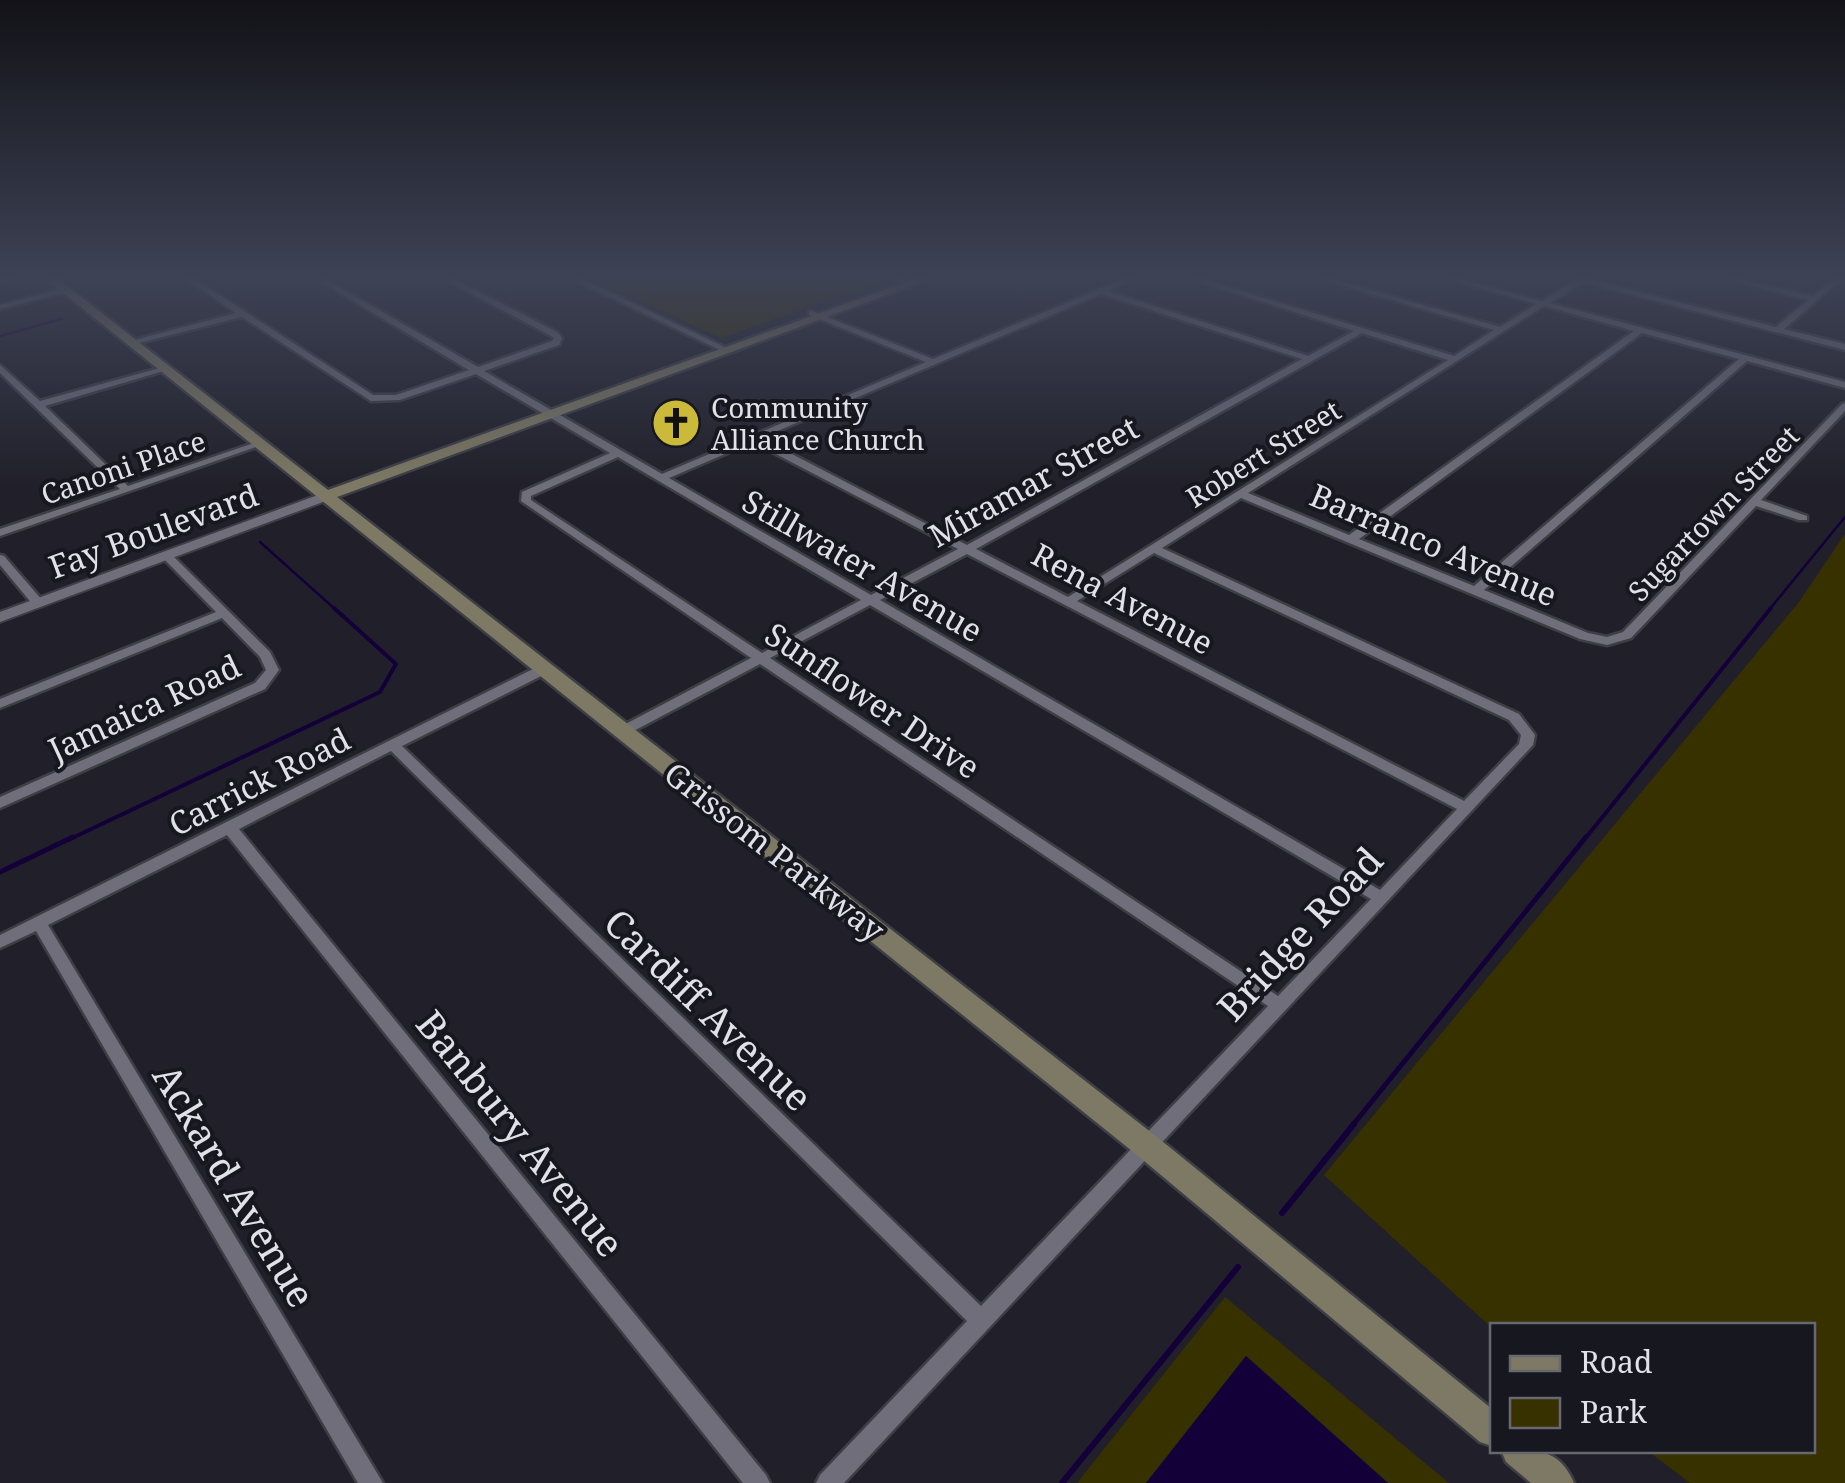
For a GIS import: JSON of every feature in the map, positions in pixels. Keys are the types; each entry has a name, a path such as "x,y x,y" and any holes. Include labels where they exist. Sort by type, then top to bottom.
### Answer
{"main road":[{"name":"Grissom Parkway","path":"140,348 1146,1146 1490,1428"},
{"name":"Fay Boulevard","path":"326,496 344,485 725,349"},
{"path":"1522,1453 1558,1483"}],"street":[{"path":"295,348 372,398 397,398 547,348"},
{"name":"Stillwater Avenue","path":"439,348 1380,897"},
{"path":"899,348 934,362"},
{"path":"660,478 966,348"},
{"path":"1275,348 1308,359"},
{"name":"Miramar Street","path":"623,731 969,548 1328,348"},
{"path":"1420,348 1455,359"},
{"name":"Robert Street","path":"1070,601 1472,348"},
{"path":"1351,539 1615,348"},
{"path":"1706,348 1845,385"},
{"path":"1476,591 1745,359"},
{"path":"0,368 127,490"},
{"path":"40,404 164,368"},
{"name":"Sugartown Street","path":"1607,641 1627,634 1845,406"},
{"name":"Rena Avenue","path":"753,438 1466,808"},
{"name":"Canoni Place","path":"0,532 260,444"},
{"name":"Sunflower Drive","path":"618,453 532,489 526,501 1279,1004"},
{"name":"Barranco Avenue","path":"1241,494 1584,636 1607,641"},
{"name":"Fay Boulevard","path":"0,617 326,496"},
{"path":"1755,502 1802,518"},
{"name":"Bridge Road","path":"828,1483 1526,745 1528,735 1514,717 1155,548"},
{"name":"Jamaica Road","path":"0,803 260,686 273,670 266,654 166,555"},
{"path":"0,558 38,602"},
{"path":"0,704 223,614"},
{"name":"Carrick Road","path":"0,942 544,669"},
{"name":"Cardiff Avenue","path":"392,744 980,1319"},
{"name":"Banbury Avenue","path":"229,827 758,1483"},
{"name":"Ackard Avenue","path":"39,923 371,1483"}],"green space":[{"path":"1845,534 1845,1483 1690,1483 1651,1453 1815,1453 1815,1323 1490,1323 1490,1326 1324,1175 1799,602"},
{"path":"1225,1297 1449,1483 1388,1483 1246,1356 1146,1483 1077,1483"}],"shaded area":[{"path":"1246,1356 1388,1483 1146,1483"}],"waterway":[{"path":"1769,610 1845,517"},
{"path":"260,542 336,610"},
{"path":"68,840 380,692 396,664 334,608"},
{"path":"1584,840 1771,608"},
{"path":"0,872 73,837"},
{"path":"1352,1126 1586,837"},
{"path":"1282,1213 1354,1124"},
{"path":"1062,1483 1238,1267"}],"place":[{"name":"Community Alliance Church","path":"676,423"}]}
